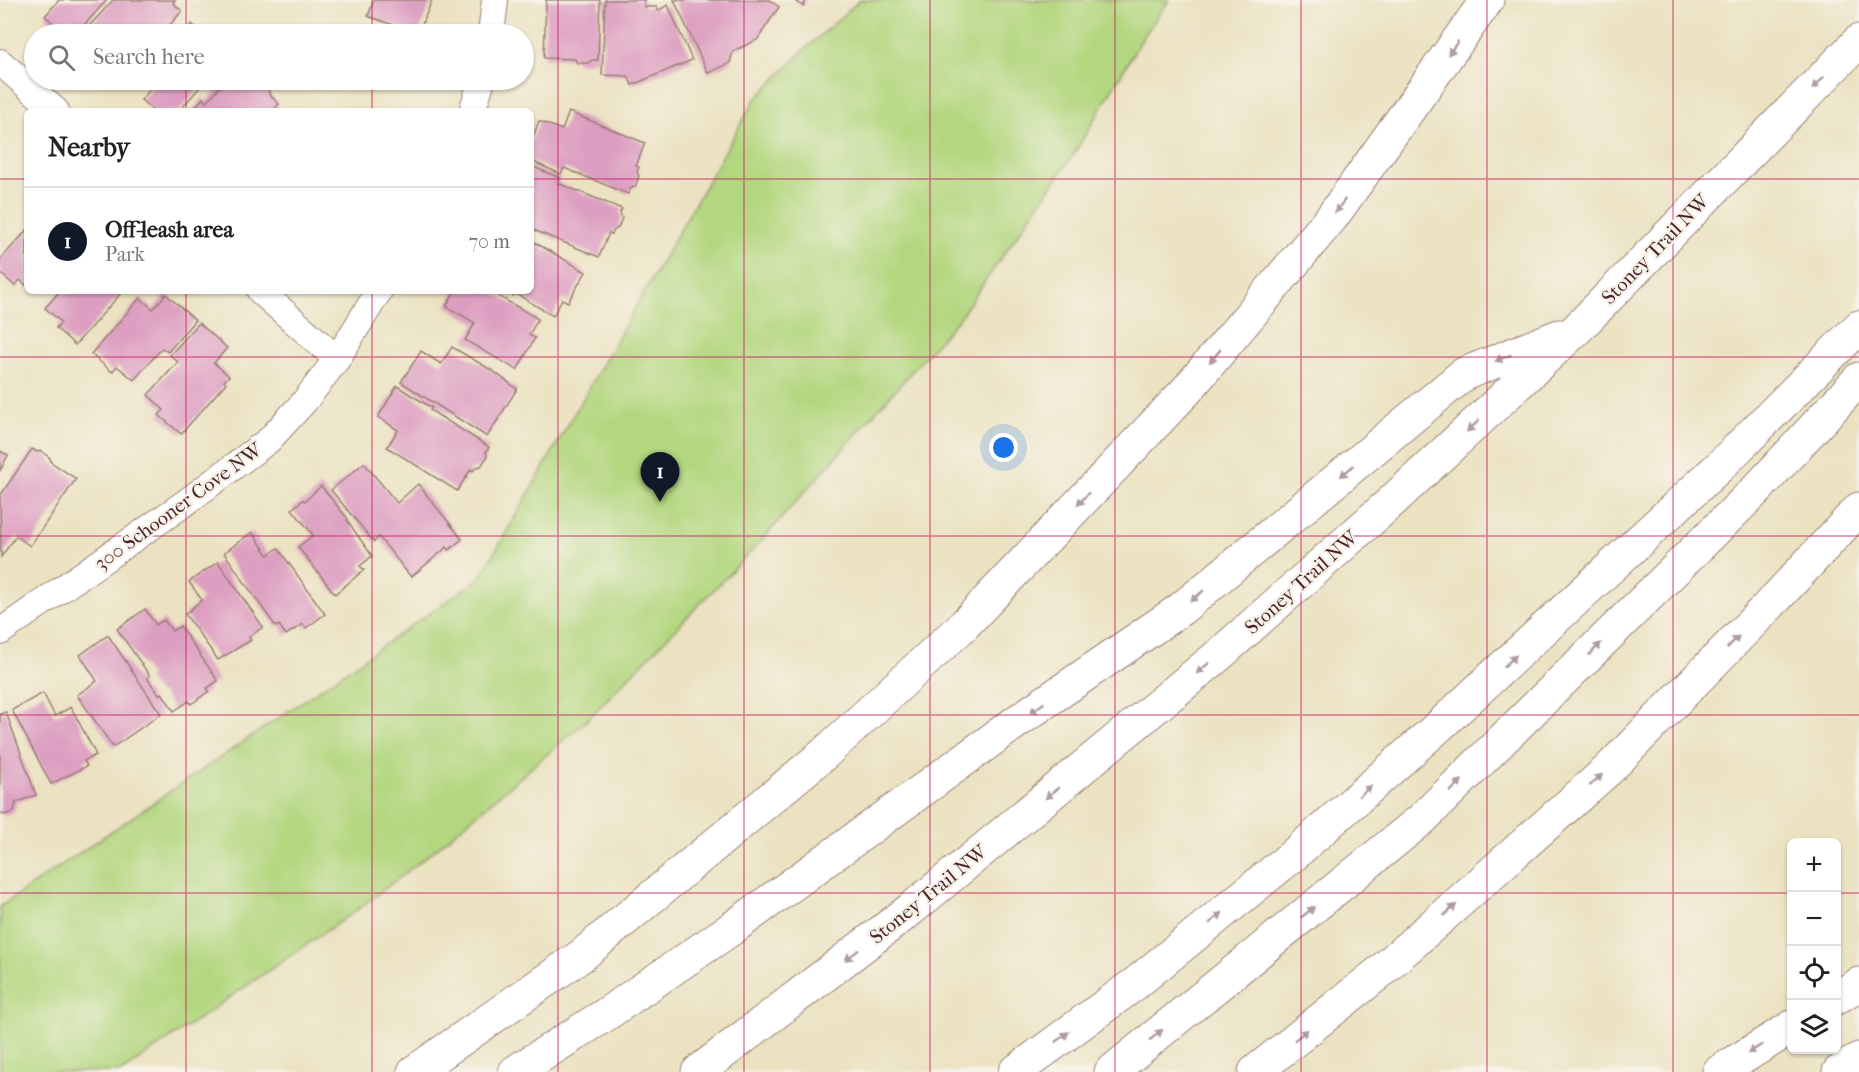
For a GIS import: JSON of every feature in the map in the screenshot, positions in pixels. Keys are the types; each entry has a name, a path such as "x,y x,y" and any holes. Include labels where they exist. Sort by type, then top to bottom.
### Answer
{"main road":[{"path":"414,1072 590,949 824,754 964,626 1186,390 1332,217 1487,0"},
{"name":"Stoney Trail NW","path":"698,1072 910,910 1219,655 1390,503 1577,329 1859,41"},
{"path":"1015,1072 1145,976 1291,857 1420,743 1719,467 1859,327"},
{"path":"515,1072 605,1015 732,929 1019,720 1181,609 1464,374 1577,329"},
{"path":"1111,1072 1422,819 1758,488 1859,379"},
{"path":"1255,1072 1380,972 1608,769 1778,596 1859,509"},
{"path":"1841,995 1859,984"},
{"path":"1719,1072 1787,1029"},
{"path":"1839,1072 1859,1059"}],"street":[{"path":"492,24 495,0"},
{"path":"0,62 24,83"},
{"path":"32,90 53,108"},
{"path":"473,108 479,90"},
{"path":"263,294 338,359"},
{"name":"300 Schooner Cove NW","path":"0,632 185,503 269,440 304,402 338,359 376,294"}],"green space":[{"path":"860,0 1169,0 1143,37 1074,154 960,317 763,539 586,721 430,854 357,910 121,1072 0,1072 0,907 480,578 754,101 802,52"}],"building":[{"path":"59,0 107,0 85,24 54,24 45,16"},
{"path":"113,0 175,0 173,3 182,11 171,24 91,24"},
{"path":"374,0 432,0 422,24 390,24 368,16"},
{"path":"546,0 600,0 598,60 577,63 575,59 544,58"},
{"path":"605,0 644,0 644,7 657,7 657,11 668,5 692,60 632,85 628,76 602,75"},
{"path":"674,0 769,0 779,7 757,40 733,51 730,63 708,73"},
{"path":"793,0 807,0 803,6"},
{"path":"150,90 197,90 182,108 150,108 141,100"},
{"path":"217,90 268,90 279,104 276,108 195,108 203,98 206,102"},
{"path":"569,112 645,143 636,166 639,167 637,172 639,176 635,187 631,188 628,194 564,168 561,174 534,162 534,134 539,121 562,130"},
{"path":"534,167 560,178 558,183 622,209 620,213 622,218 618,228 612,234 609,233 599,257 534,230"},
{"path":"24,233 24,283 20,280 15,286 0,273 0,260"},
{"path":"534,242 586,272 568,302 562,299 553,316 517,294 534,294"},
{"path":"57,294 120,294 75,345 56,328 61,322 45,308"},
{"path":"166,294 195,320 168,352 162,348 134,380 117,366 112,372 91,354 140,298 153,309"},
{"path":"453,294 495,294 538,319 529,335 535,338 517,370 465,340 475,323 446,306"},
{"path":"199,323 227,348 214,363 229,376 224,381 226,383 181,434 159,415 164,410 148,395 178,362 170,355"},
{"path":"452,347 493,371 517,389 487,437 401,382 421,351 441,364"},
{"path":"397,386 489,447 486,452 487,457 481,466 476,467 473,471 471,469 457,491 387,447 398,430 378,417"},
{"path":"32,449 37,452 41,451 50,458 51,462 76,479 30,546 16,536 1,557 0,496"},
{"path":"0,451 8,455 0,471"},
{"path":"364,463 397,503 418,484 462,539 449,550 447,547 411,577 379,537 374,542 331,490"},
{"path":"321,486 348,519 372,556 360,566 364,570 335,594 298,547 313,535 292,509 303,500 305,501"},
{"path":"252,532 268,555 278,548 325,614 306,628 303,624 286,635 279,625 276,627 224,553"},
{"path":"218,562 263,627 249,637 251,640 218,660 185,614 202,600 189,582"},
{"path":"145,609 156,625 164,620 172,631 180,626 218,681 207,688 209,691 191,704 189,701 174,711 162,693 159,694 147,678 150,676 117,629"},
{"path":"108,635 161,714 113,747 77,695 97,681 80,655"},
{"path":"43,693 55,716 71,707 96,755 84,761 87,766 51,784 12,710"},
{"path":"6,712 36,795 15,803 13,812 4,815 0,812 0,714"}],"place":[{"name":"Off-leash area","path":"660,502"}]}
